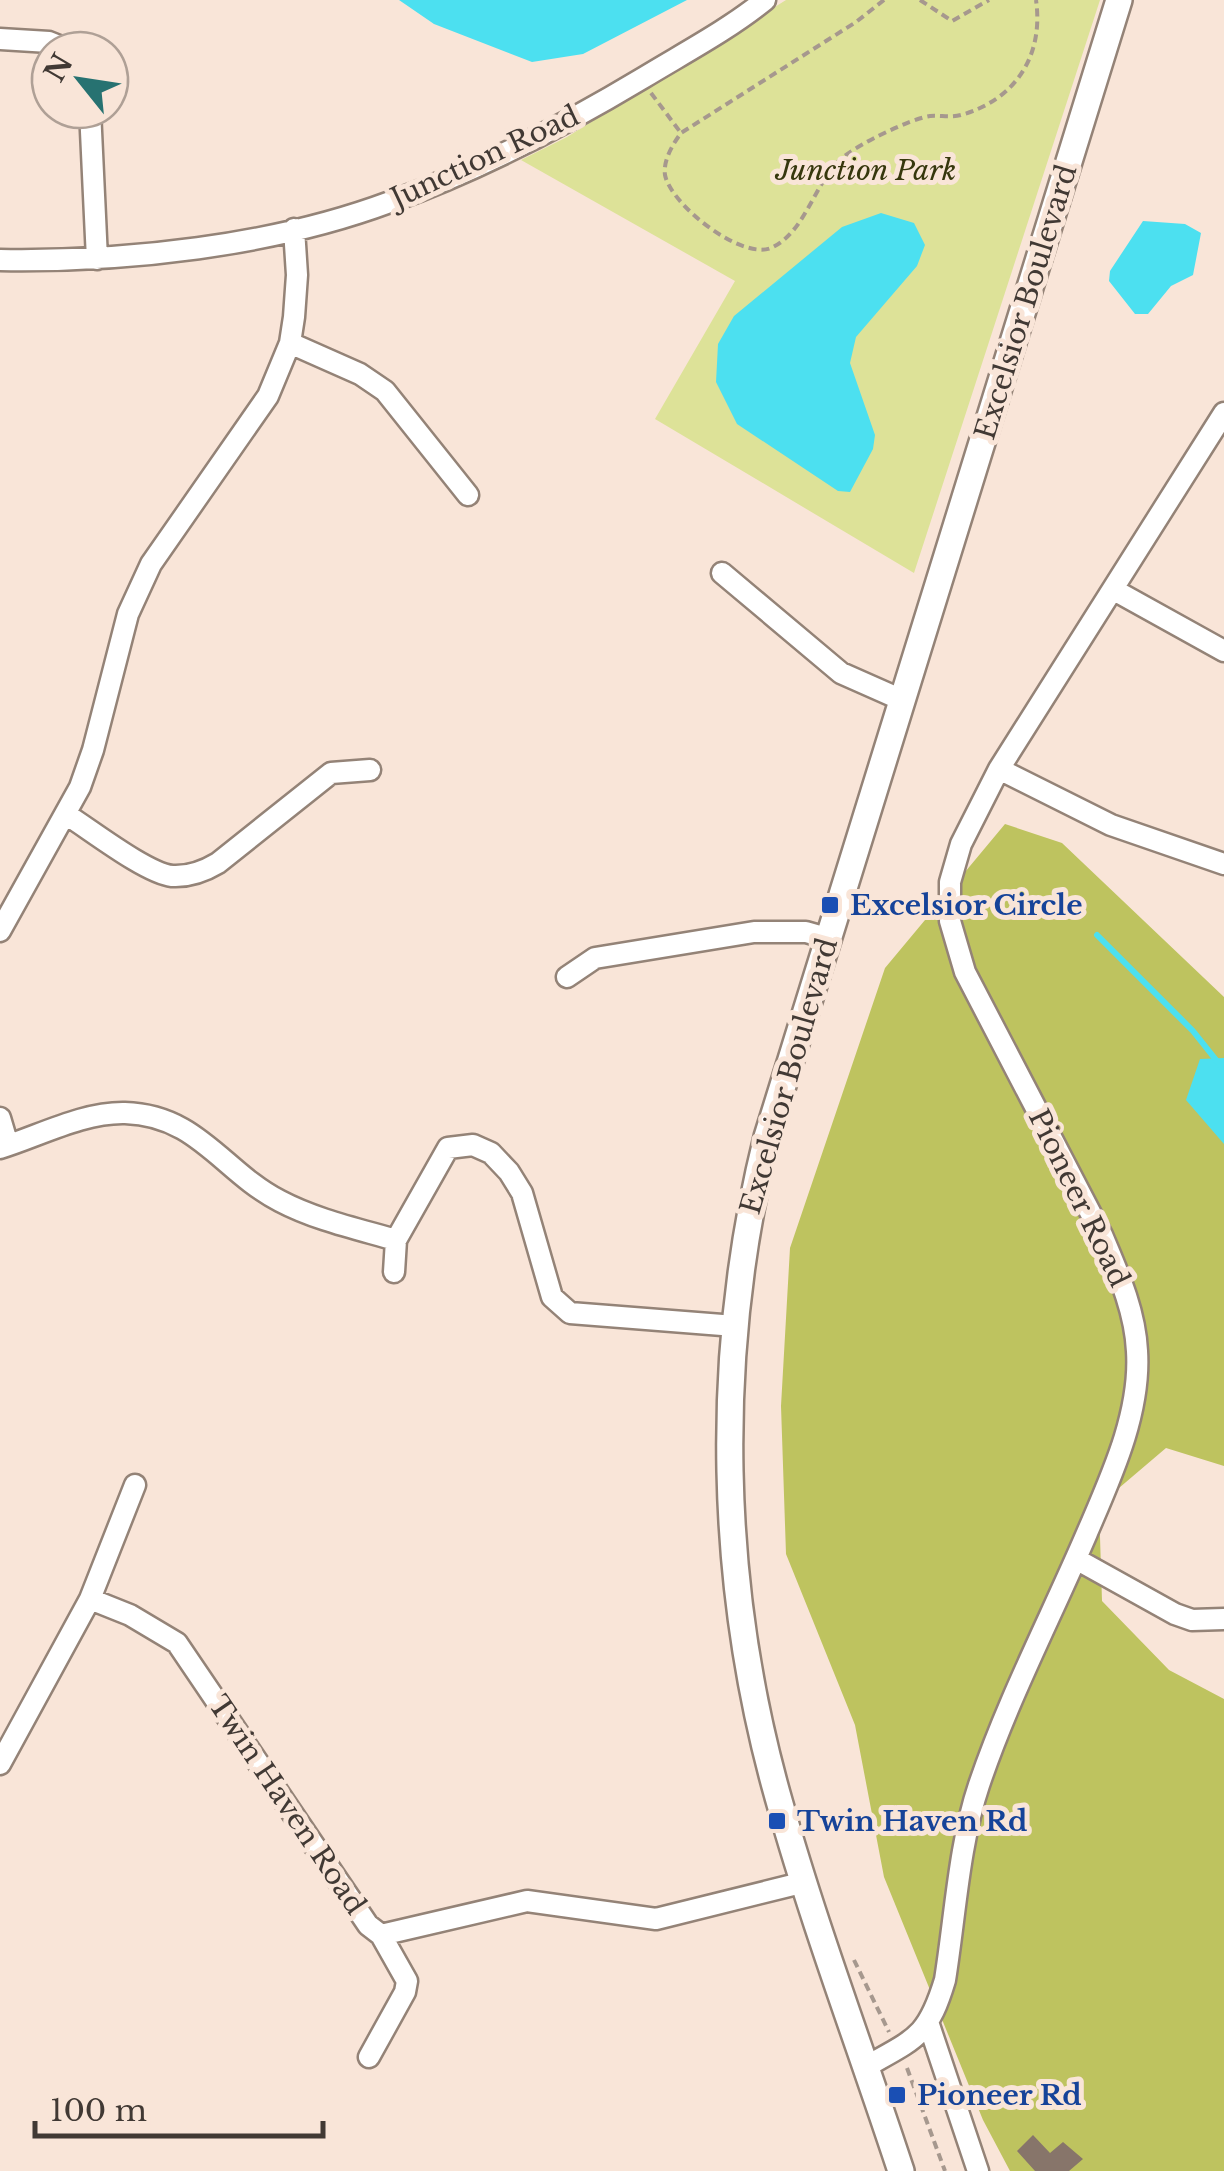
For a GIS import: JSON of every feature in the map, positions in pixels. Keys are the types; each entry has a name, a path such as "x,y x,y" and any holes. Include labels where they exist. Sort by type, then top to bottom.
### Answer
{"main road":[{"name":"Excelsior Boulevard","path":"901,2171 779,1803 762,1730 736,1565 729,1396 735,1326 752,1195 827,938 1119,0"}],"street":[{"name":"Junction Road","path":"0,260 140,256 294,229 388,204 511,150 641,79 765,0"},
{"path":"0,39 30,41"},
{"path":"91,130 97,259"},
{"path":"0,930 67,815 93,750 128,614 151,564 268,396 290,343 297,275 294,229"},
{"path":"290,343 360,374 385,391 468,495"},
{"name":"Pioneer Road","path":"929,2025 946,1980 978,1788 1125,1434 1138,1353 1134,1320 1102,1236 966,972 950,921 950,882 960,844 999,769 1224,412"},
{"path":"722,573 841,673 902,700"},
{"path":"1114,590 1224,651"},
{"path":"999,769 1110,825 1224,864"},
{"path":"67,815 150,868 167,876 185,876 218,863 331,773 370,770"},
{"path":"567,978 595,958 754,932 806,932 827,938"},
{"path":"0,1118 4,1146 88,1119 120,1113 151,1115 181,1126 208,1144 277,1200 396,1240"},
{"path":"394,1272 396,1240 448,1148 472,1145 491,1154 522,1193 552,1297 570,1313 735,1326"},
{"path":"0,1764 90,1599 135,1485"},
{"path":"1076,1559 1175,1614 1192,1620 1224,1619"},
{"name":"Twin Haven Road","path":"90,1599 130,1615 177,1643 368,1924 381,1936 527,1901 656,1919 805,1882"},
{"path":"369,2057 404,1992 406,1981 381,1936"},
{"path":"867,2066 929,2025 978,2171"}],"path":[{"path":"884,0 856,22 681,133 669,154 665,177 684,208 730,239 762,250 771,248 790,235 841,158 908,124 931,116 962,115 1014,87 1033,52 1036,0"},
{"path":"920,0 952,21 988,0"},
{"path":"641,79 681,133"},
{"path":"851,1953 898,2049 945,2171"}],"green space":[{"name":"Junction Park","path":"786,0 1100,0 914,573 655,419 735,281 521,160 567,137"},
{"path":"1005,824 1062,843 1224,997 1224,1466 1166,1448 1099,1505 1102,1601 1169,1670 1224,1699 1224,2171 1010,2171 983,2120 884,1877 855,1725 786,1554 781,1406 790,1248 885,968"}],"water":[{"path":"399,0 687,0 583,54 532,62 434,24"},
{"path":"881,213 914,223 925,245 917,266 856,337 850,363 875,435 873,449 850,492 838,491 737,424 716,382 718,344 734,316 842,227"},
{"path":"1143,221 1185,224 1201,233 1193,275 1171,286 1148,314 1135,314 1109,281 1110,271"},
{"path":"1224,1058 1224,1144 1186,1100 1200,1059"}],"building":[{"path":"1033,2135 1050,2153 1063,2142 1083,2159 1069,2171 1035,2171 1017,2151"}],"waterway":[{"path":"1097,935 1193,1031 1224,1070"}],"place":[{"name":"Excelsior Circle","path":"830,905"},
{"name":"Twin Haven Rd","path":"777,1821"},
{"name":"Pioneer Rd","path":"897,2095"}]}
